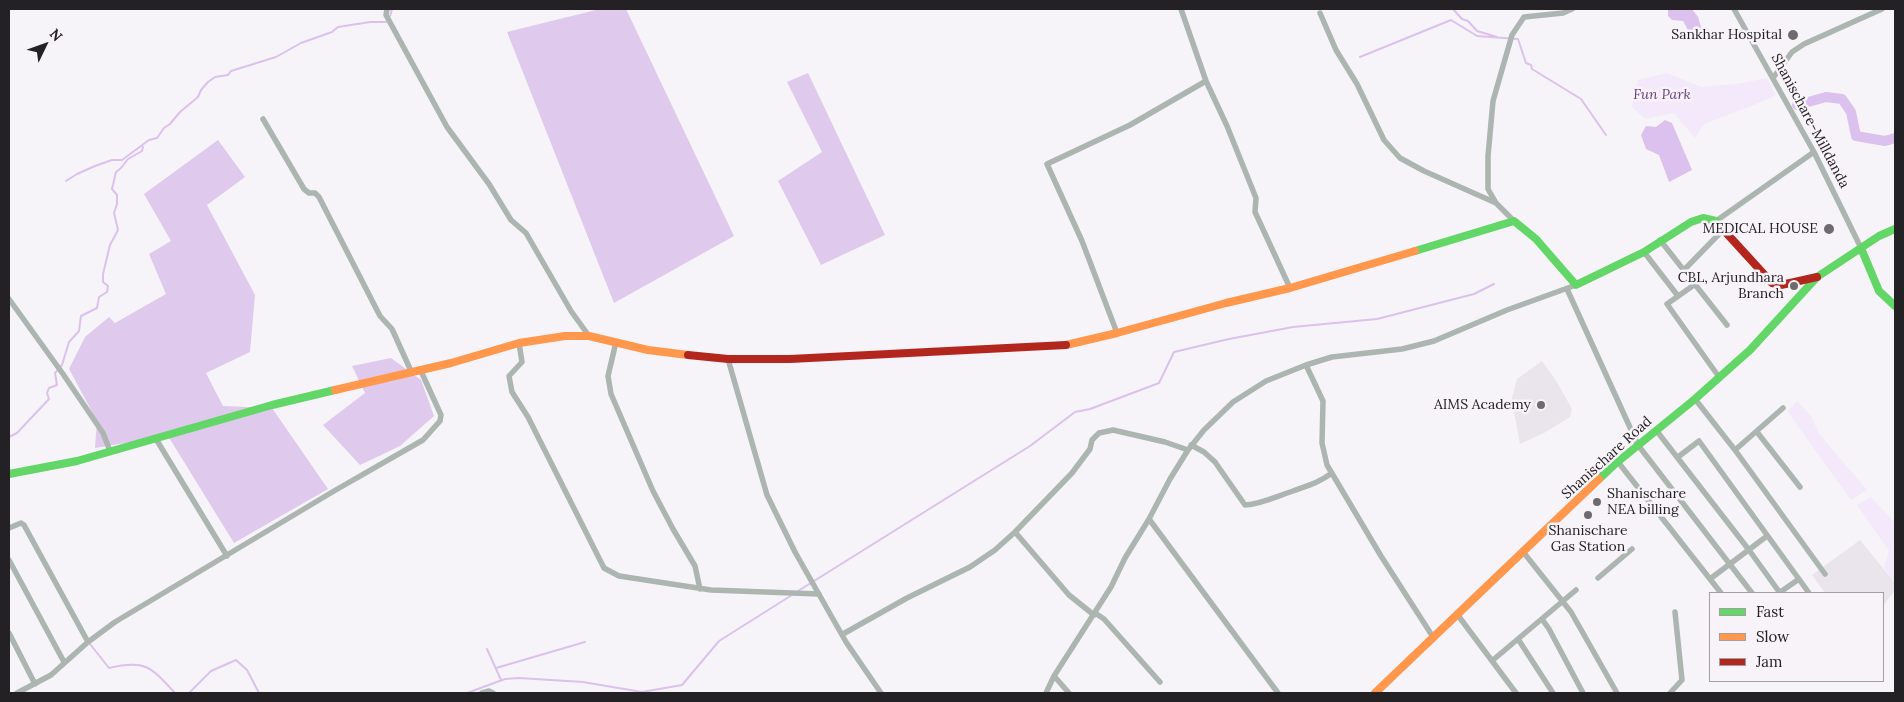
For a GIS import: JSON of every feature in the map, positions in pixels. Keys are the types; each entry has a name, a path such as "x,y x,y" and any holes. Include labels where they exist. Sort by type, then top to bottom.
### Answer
{"street":[{"path":"387,9 386,15 447,128 489,184 510,220 526,233 571,311 589,336"},
{"path":"1181,9 1206,81 1227,126 1256,198 1255,212 1290,288"},
{"path":"1572,9 1563,13 1524,17 1512,36 1493,101 1488,148 1488,189 1496,203 1536,239 1576,285"},
{"name":"Shanischare-Milldanda","path":"1734,9 1814,152 1861,248"},
{"path":"1773,78 1792,52 1804,44 1882,9"},
{"path":"1320,13 1336,50 1356,84 1384,140 1400,158 1424,171 1496,203"},
{"path":"1117,333 1082,241 1047,164 1130,125 1206,81"},
{"path":"263,119 304,189 308,193 315,193 318,197 380,316 392,329 411,371"},
{"path":"1716,221 1814,152"},
{"path":"1046,693 1054,676 1111,587 1125,558 1189,448 1204,430 1240,397 1266,381 1332,357 1402,349 1434,341 1507,310 1576,285 1644,252 1660,240 1691,222 1703,218 1716,221 1772,284 1780,285 1817,277"},
{"path":"9,474 77,461 272,405 451,363 519,342 564,336 589,336 648,350 728,359 790,359 1059,346 1117,333 1226,303 1290,288 1514,221"},
{"name":"Shanischare Road","path":"1374,693 1618,462 1695,399 1750,350 1817,277 1879,236 1895,229"},
{"path":"1683,271 1723,230"},
{"path":"1660,240 1727,326"},
{"path":"1861,248 1879,291 1895,306"},
{"path":"1644,252 1678,296"},
{"path":"1694,285 1667,304 1719,377"},
{"path":"1567,289 1638,445 1751,592"},
{"path":"9,299 64,374 102,433 110,451"},
{"path":"519,342 522,362 508,376 512,392 528,417 604,568 619,576 700,589 819,594"},
{"path":"616,342 608,376 611,394 653,491 695,566 700,589"},
{"path":"728,359 767,495 795,552 846,642 881,693"},
{"path":"1306,365 1323,401 1324,455 1327,465 1433,637"},
{"path":"17,693 50,675 88,642 115,622 371,468 422,440 440,421 441,415 420,369"},
{"path":"1695,399 1735,450 1825,574"},
{"path":"1735,450 1783,408"},
{"path":"843,634 907,598 970,567 995,550 1072,473 1090,449 1092,440 1100,433 1113,430 1204,452 1215,462 1245,505 1258,504 1305,488 1332,473"},
{"path":"1656,430 1749,550 1778,592"},
{"path":"1757,432 1800,487"},
{"path":"156,439 227,556"},
{"path":"1678,457 1698,440 1808,592"},
{"path":"1618,462 1719,592"},
{"path":"1149,519 1278,693"},
{"path":"9,528 18,523 24,525 88,642"},
{"path":"1015,532 1069,595 1094,614 1104,619 1160,682"},
{"path":"1710,579 1767,536"},
{"path":"1598,578 1632,549"},
{"path":"1524,553 1571,612 1617,693"},
{"path":"9,560 64,662"},
{"path":"1781,592 1799,580"},
{"path":"1493,660 1576,590"},
{"path":"1670,693 1682,680 1675,612"},
{"path":"1457,614 1516,693"},
{"path":"1542,619 1550,629 1583,693"},
{"path":"9,633 35,684"},
{"path":"1518,639 1553,693"},
{"path":"1054,676 1069,693"},
{"path":"482,693 489,691 493,693"}],"shaded area":[{"path":"600,9 626,9 734,236 614,303 507,32"},
{"path":"1668,9 1692,9 1698,17 1702,30 1698,34 1690,32 1683,21 1672,20 1668,16"},
{"path":"808,73 885,235 821,265 778,181 822,152 787,82"},
{"path":"1665,120 1672,123 1692,170 1669,182 1659,155 1646,149 1641,135 1646,126 1656,127"},
{"path":"218,140 245,177 207,205 255,295 250,352 206,373 223,406 272,408 328,489 234,543 168,436 95,448 97,421 69,369 85,337 109,317 115,323 166,294 149,254 171,241 144,194"},
{"path":"391,358 421,380 434,416 400,446 360,465 323,425 365,393 352,366"},
{"name":"AIMS Academy","path":"1542,361 1557,382 1572,409 1570,417 1544,433 1520,444 1511,401 1517,379"},
{"path":"1860,540 1895,583 1895,590 1884,605 1884,592 1824,592 1812,575"}],"green space":[{"name":"Fun Park","path":"1667,73 1701,87 1737,84 1767,78 1776,95 1704,124 1695,138 1674,113 1645,119 1632,107 1638,80"},
{"path":"1797,401 1811,416 1819,434 1867,490 1851,500 1787,411"},
{"path":"1871,497 1895,523 1895,583 1884,568 1889,551 1857,505"}],"waterway":[{"path":"390,16 392,9"},
{"path":"1453,9 1477,31 1497,37"},
{"path":"1360,57 1451,20 1477,36 1518,39 1526,63 1531,65 1532,69 1581,99 1606,135"},
{"path":"66,181 95,166 112,160 122,160 149,140 157,138 164,128 198,97 201,90 215,77 228,75 231,71 276,57 301,43 332,32 338,27 370,22 386,22"},
{"path":"1797,105 1826,97 1842,99 1851,112 1856,136 1885,141 1895,138"},
{"path":"9,437 17,433 49,399 47,393 49,388 57,385 55,373 62,365 69,342 79,331 81,316 97,308 99,297 107,292 108,286 103,282 103,274 110,245 118,230 114,213 117,195 112,189 116,172 128,159 142,151 143,147"},
{"path":"798,591 1030,446 1075,412 1090,409 1159,383 1174,352 1293,327 1377,319 1474,294 1494,284"},
{"path":"467,693 505,679 519,678 583,682 642,692 682,685 719,641 792,595"},
{"path":"496,668 585,642"},
{"path":"90,644 109,668 131,664 146,667 160,677 175,693"},
{"path":"487,649 501,680"},
{"path":"189,693 211,671 236,660 247,670 259,693"}],"traffic: fast":[{"path":"1415,251 1514,221 1536,239 1576,285 1644,252 1691,222 1703,218 1716,221 1719,225"},
{"path":"1599,479 1695,399 1750,350 1817,277 1879,236 1895,229"},
{"path":"1861,248 1879,291 1895,306"},
{"path":"9,474 77,461 272,405 335,390"}],"traffic: slow":[{"path":"1066,345 1290,288 1415,251"},
{"path":"335,390 451,363 519,343 565,336 589,336 648,350 688,355"},
{"path":"1375,693 1599,479"}],"traffic: jam":[{"path":"1719,225 1772,283 1781,285 1817,277"},
{"path":"688,355 728,359 790,359 1066,345"}],"place":[{"name":"Sankhar Hospital","path":"1793,35"},
{"name":"MEDICAL HOUSE","path":"1829,229"},
{"name":"CBL, Arjundhara Branch","path":"1794,286"},
{"name":"AIMS Academy","path":"1541,405"},
{"name":"Shanischare NEA billing","path":"1597,502"},
{"name":"Shanischare Gas Station","path":"1588,515"}]}
